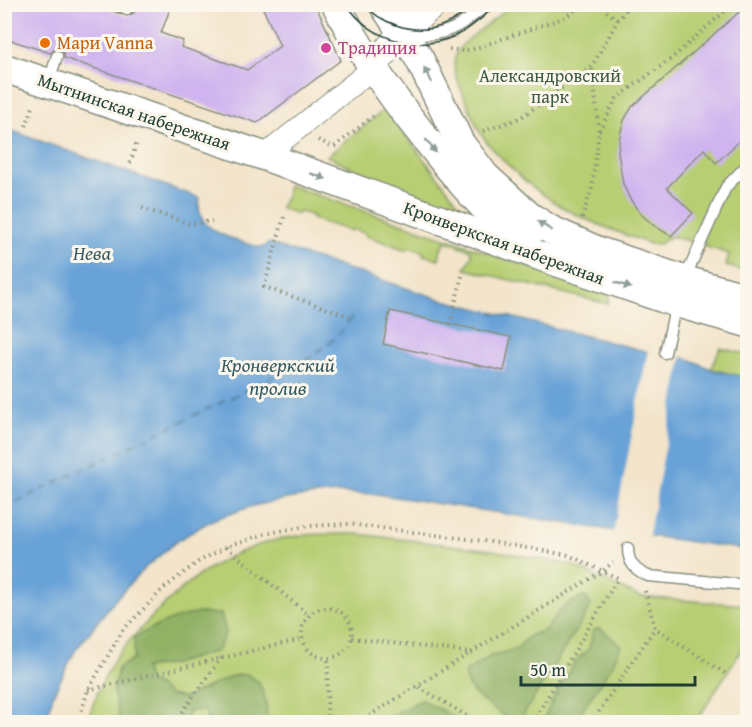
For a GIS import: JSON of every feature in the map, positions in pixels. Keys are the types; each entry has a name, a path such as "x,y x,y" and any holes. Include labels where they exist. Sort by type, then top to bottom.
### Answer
{"main road":[{"path":"336,4 395,100 467,191 514,235 548,259"},
{"name":"Кронверкская набережная","path":"383,4 419,58 460,143 485,176 529,216 543,225 747,323"},
{"name":"Мытнинская набережная","path":"4,68 41,93 264,156"},
{"name":"Кронверкская набережная","path":"264,156 548,259 680,291 747,298"}],"street":[{"path":"264,156 374,68 402,31 435,4"}],"lane":[{"path":"116,4 127,9"},
{"path":"402,31 421,36 435,35 458,26 488,4"},
{"path":"41,93 57,56"},
{"path":"665,353 680,291 726,187 747,164"},
{"path":"628,548 628,557 632,565 639,573 648,576 747,585"}],"path":[{"path":"447,48 463,51 473,49 562,18 585,4"},
{"path":"597,4 618,20"},
{"path":"475,134 520,118 592,66 618,20 630,4"},
{"path":"599,131 617,98 672,58 733,4"},
{"path":"580,224 592,188 599,131 592,66"},
{"path":"26,126 41,93"},
{"path":"310,137 334,147 379,112"},
{"path":"130,163 137,142"},
{"path":"142,208 190,224 212,220"},
{"path":"284,217 264,287 352,317"},
{"path":"450,324 462,276"},
{"path":"78,723 88,690 123,630 164,588 198,562 226,547 268,533 308,526 349,524 492,542 568,555 618,578 534,723"},
{"path":"226,547 309,615"},
{"path":"359,723 474,653 613,562"},
{"path":"645,593 655,628 725,674"},
{"path":"323,608 339,611 350,622 352,638 344,652 336,657 328,658 312,653 302,639 304,622 309,615 323,608"},
{"path":"592,723 655,628"},
{"path":"352,638 474,653"},
{"path":"88,690 302,639"},
{"path":"175,723 222,657"},
{"path":"327,723 328,658"},
{"path":"419,687 477,723"}],"green space":[{"name":"Александровский парк","path":"512,5 747,5 747,272 726,266 729,254 672,236 659,244 651,244 575,214 541,194 525,181 489,144 483,137 461,89 454,61 459,48 465,42"},
{"path":"385,109 470,218 467,222 327,156"},
{"path":"288,185 610,294 608,304 465,269 472,255 471,250 445,241 441,247 439,259 423,255 424,252 409,247 407,250 366,236 353,229 351,231 312,219 313,216 298,211 297,214 280,208 285,201"},
{"path":"720,348 747,354 747,378 711,369"},
{"path":"357,534 492,550 572,565 640,597 747,605 747,641 696,722 87,722 101,685 120,653 162,607 191,581 223,560 280,539 308,535"},
{"path":"582,597 587,598 591,606 520,720 513,721 490,706 468,686 465,679 466,671 491,656 516,649 529,636 545,630 562,608"},
{"path":"199,613 221,614 226,632 217,651 173,664 145,668 148,682 160,687 169,695 184,698 232,676 246,674 259,682 266,702 267,722 208,722 205,710 188,711 187,722 120,722 113,691 118,668 134,659 134,638 165,622"},
{"path":"596,629 601,629 621,646 612,666 574,722 543,722 577,659 588,650 592,633"},
{"path":"421,700 461,722 379,722"}],"water":[{"name":"Кронверкский пролив","path":"4,128 200,198 199,210 202,219 217,232 238,241 258,247 264,247 268,243 440,299 645,351 689,359 711,369 747,378 747,550 376,494 336,493 292,498 253,506 212,520 177,541 144,569 113,602 75,651 53,695 46,722 5,722"}],"pier":[{"path":"648,350 682,357 648,539 613,534"}],"building":[{"path":"4,4 109,4 112,11 127,16 134,13 133,4 172,4 161,33 183,41 181,47 247,70 280,46 261,4 315,4 341,60 257,123 64,58 60,49 55,49 50,53 4,38"},
{"path":"747,5 747,134 716,163 704,149 667,188 693,213 671,236 653,225 640,213 623,184 618,152 624,120 632,107"},
{"path":"390,311 511,337 504,371 383,344"}],"ferry route":[{"path":"4,509 311,357 338,336 352,317"}],"tram line":[{"path":"347,4 369,28 398,41 414,43 430,43 461,33 498,4"},
{"path":"364,4 387,21 415,29 440,26 462,15 476,4"}],"place":[{"name":"Мари Vаnnа","path":"45,43"},
{"name":"Традиция","path":"326,48"}],"water label":[{"name":"Нева","path":"92,253"}]}
